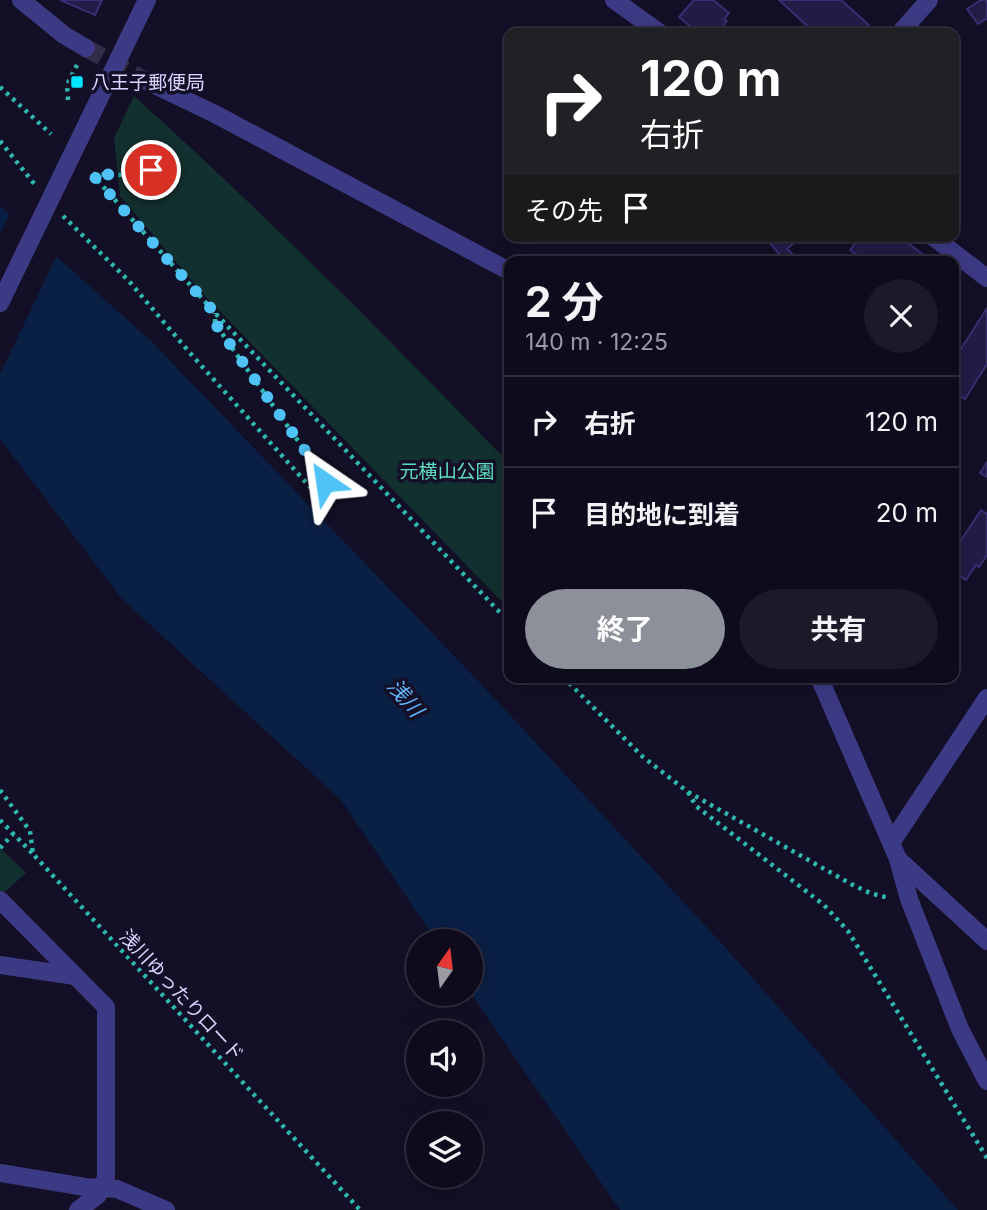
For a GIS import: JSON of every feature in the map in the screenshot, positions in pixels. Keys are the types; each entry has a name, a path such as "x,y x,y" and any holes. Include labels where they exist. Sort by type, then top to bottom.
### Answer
{"street":[{"path":"21,0 83,54"},
{"path":"0,303 147,0"},
{"path":"614,0 653,28"},
{"path":"904,28 929,0"},
{"path":"144,80 215,114 504,268"},
{"path":"940,242 958,256"},
{"path":"959,257 987,278"},
{"path":"822,683 895,851 909,899 960,1029 987,1082"},
{"path":"895,851 987,698"},
{"path":"895,851 987,941"},
{"path":"0,900 106,1007 107,1171 102,1189 78,1210"},
{"path":"0,965 75,976"},
{"path":"0,1173 124,1191 166,1210"}],"path":[{"path":"68,100 67,85 83,54"},
{"path":"0,87 51,134"},
{"path":"151,170 119,175 92,174 215,313 504,617"},
{"path":"72,226 128,280 190,354 310,487 320,487 325,482 323,476 215,323 215,313"},
{"path":"569,683 643,757 688,792 870,894 909,899"},
{"name":"浅川ゆったりロード","path":"0,790 30,831 33,854 359,1210"},
{"path":"688,792 696,806 824,905 849,931 987,1158"},
{"path":"0,820 33,854"},
{"path":"1,848 13,834"}],"green space":[{"name":"元横山公園","path":"134,96 324,276 504,458 504,604 204,295 120,196 114,138"},
{"path":"0,848 26,873 0,896"}],"water":[{"name":"浅川","path":"0,206 150,340 486,689 725,947 958,1210 620,1210 479,1006 483,1006 483,929 428,929 341,800 122,599 0,439"}],"pier":[{"path":"11,211 58,253 0,374 0,234"}],"building":[{"path":"60,0 102,0 95,15"},
{"path":"694,0 713,0 729,13 721,28 692,28 679,17"},
{"path":"779,0 841,0 869,25 866,28 810,28"},
{"path":"981,0 987,0 987,18 978,24 967,9"},
{"path":"769,242 795,242 787,249 795,256 781,256"},
{"path":"856,242 906,242 925,256 858,256 850,250"},
{"path":"987,308 987,364 965,399 959,395 959,348 961,349"},
{"path":"987,462 987,477 980,473"},
{"path":"981,510 987,514 987,555 966,580 959,575 959,543"}],"tunnel":[{"path":"86,48 144,80"}],"place":[{"name":"八王子郵便局","path":"77,82"}],"route":[{"path":"151,170 119,175 92,174 215,313 215,323 325,482"}]}
